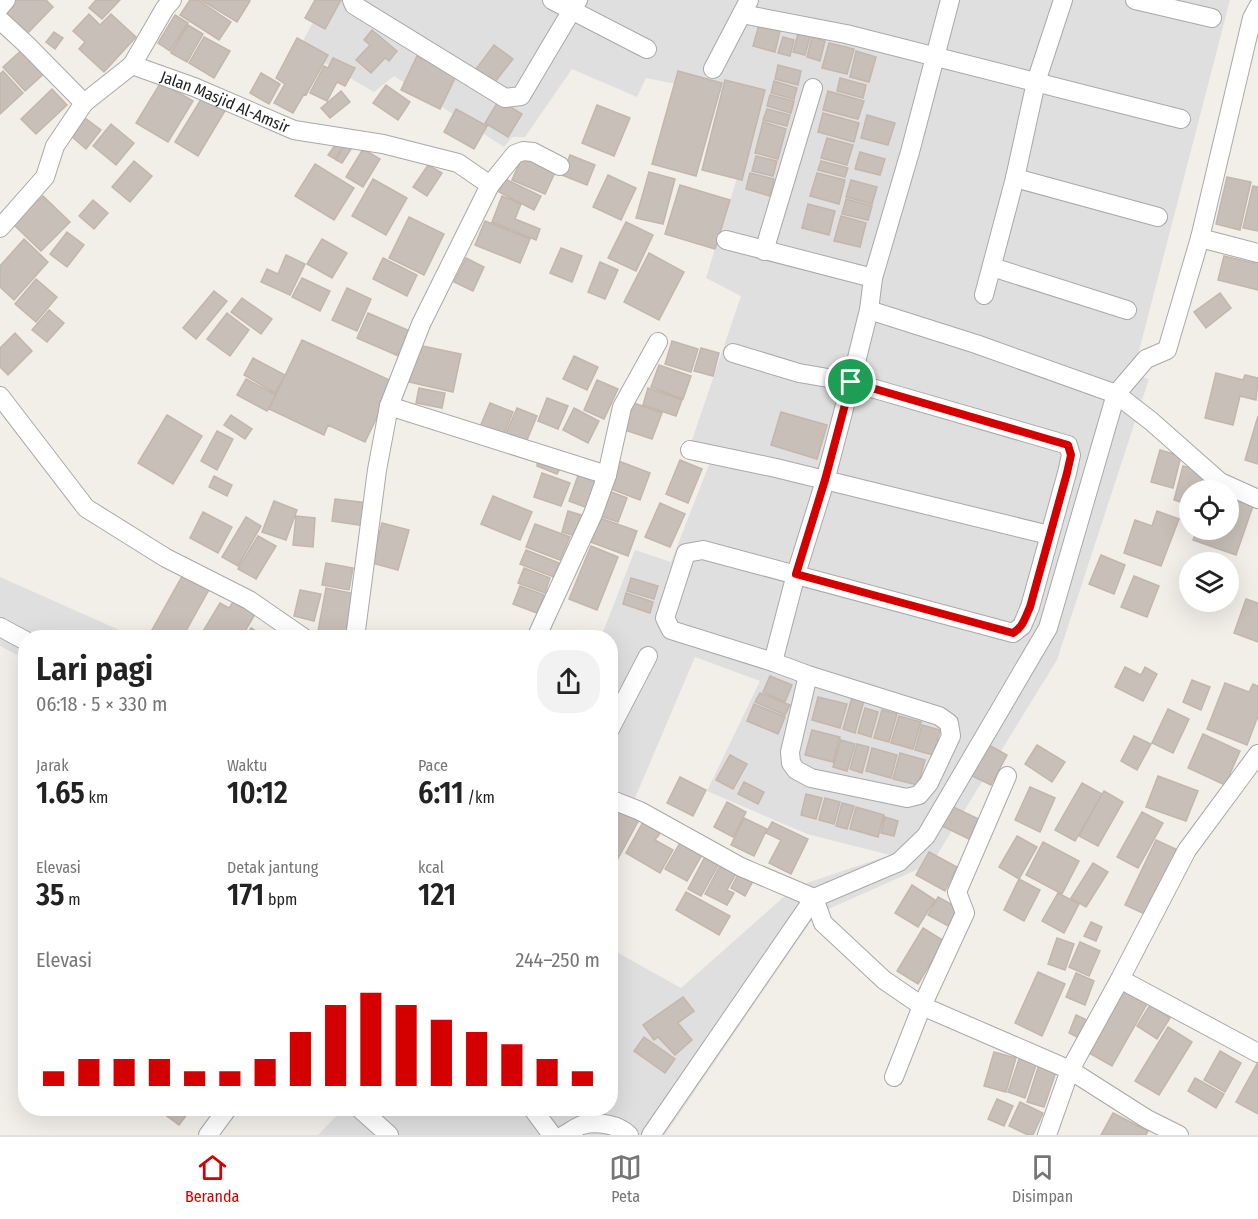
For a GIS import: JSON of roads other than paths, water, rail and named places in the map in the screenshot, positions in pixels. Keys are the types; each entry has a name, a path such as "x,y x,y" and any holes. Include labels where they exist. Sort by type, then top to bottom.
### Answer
{"street":[{"path":"0,7 6,0"},
{"path":"0,228 45,177 55,146 84,103 132,65 172,0"},
{"path":"352,0 354,5 505,98 521,96 574,6"},
{"path":"552,0 574,6 647,49"},
{"path":"773,662 796,574 825,480 869,310 873,278 910,152 950,0"},
{"path":"984,295 1015,178 1036,82 1063,0"},
{"path":"1135,0 1170,4 1212,18"},
{"path":"712,69 745,7 1181,119"},
{"path":"651,1135 814,898 899,862 926,836 1048,628 1116,394 1146,359 1167,350 1200,238 1252,18 1258,7"},
{"path":"0,20 84,103"},
{"name":"Jalan Masjid Al-Amsir","path":"132,65 194,87 294,130 383,144 458,163 490,185"},
{"path":"764,252 813,88"},
{"path":"356,630 377,470 389,406 421,324 490,185 515,154 523,151 533,152 560,166"},
{"path":"1015,178 1158,217"},
{"path":"1200,238 1258,253"},
{"path":"726,240 764,252 873,278"},
{"path":"992,267 1127,310"},
{"path":"869,310 976,344 1116,394 1151,421 1220,482 1258,499"},
{"path":"540,630 608,475 622,407 658,342"},
{"path":"733,353 799,373 851,382 1068,445 1071,455 1030,607 1022,626 1013,633 702,550 686,553 665,618 671,630 939,716 949,723 951,736 929,783 919,795 907,798 811,778 796,770 791,763 789,752 808,675"},
{"path":"0,396 86,508 166,558 249,600 292,630"},
{"path":"389,406 608,475"},
{"path":"690,450 825,480 1049,535"},
{"path":"0,627 18,637"},
{"path":"618,714 648,656"},
{"path":"1047,1135 1070,1070 1187,850 1258,754"},
{"path":"894,1077 922,1006 965,913 957,891 1006,776"},
{"path":"618,802 741,867 814,898 823,923 884,980 922,1006 1070,1070 1147,1119 1179,1135"},
{"path":"1120,979 1258,1053"},
{"path":"208,1135 222,1116"},
{"path":"366,1116 380,1133"},
{"path":"538,1116 552,1135"},
{"path":"564,1135 582,1125 605,1123 629,1135"}]}
